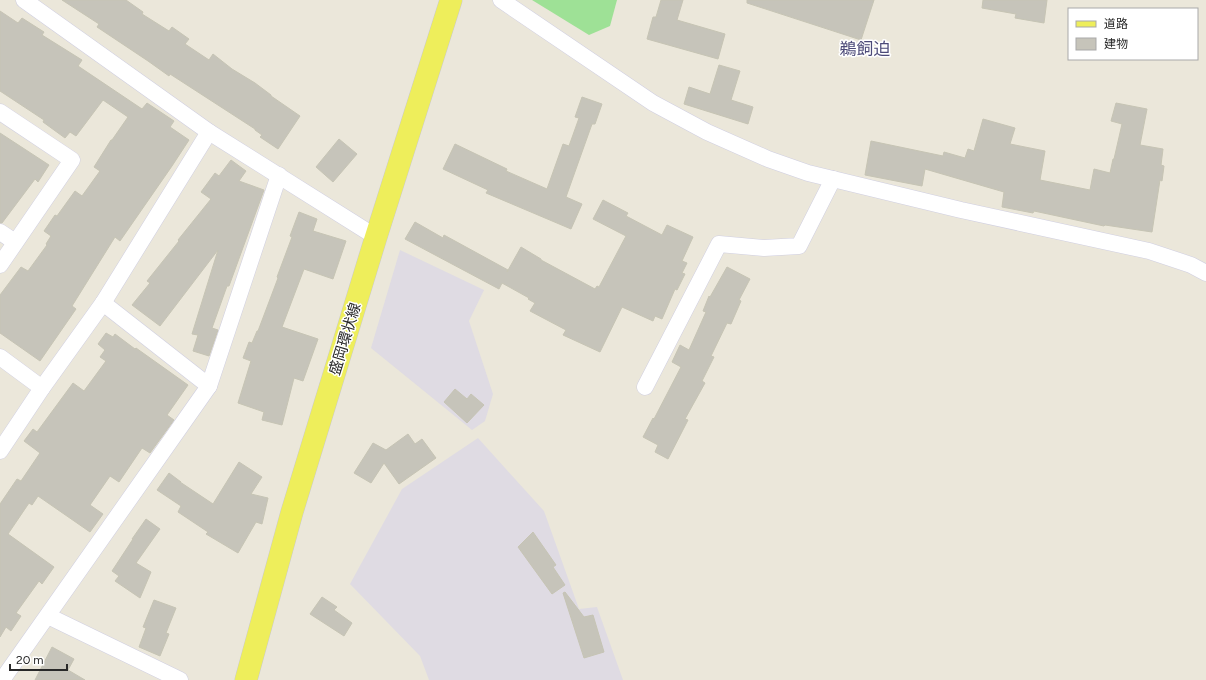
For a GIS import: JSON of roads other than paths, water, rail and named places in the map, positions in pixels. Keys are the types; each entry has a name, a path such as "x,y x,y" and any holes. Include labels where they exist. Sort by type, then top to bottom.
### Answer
{"main road":[{"name":"盛岡環状線","path":"246,680 292,512 376,237 451,0"}],"street":[{"path":"24,0 209,132 376,237"},
{"path":"501,0 653,103 707,132 768,159 808,173 961,210 1149,251 1206,273"},
{"path":"0,112 72,160 0,265"},
{"path":"0,451 42,388 104,303 209,132"},
{"path":"2,680 209,386 279,175"},
{"path":"645,387 719,244 764,248 799,246 833,179"},
{"path":"0,232 15,242"},
{"path":"104,303 209,386"},
{"path":"0,357 42,388"},
{"path":"48,616 180,680"}],"district":[{"name":"鵜飼迫","path":"865,49"}]}
